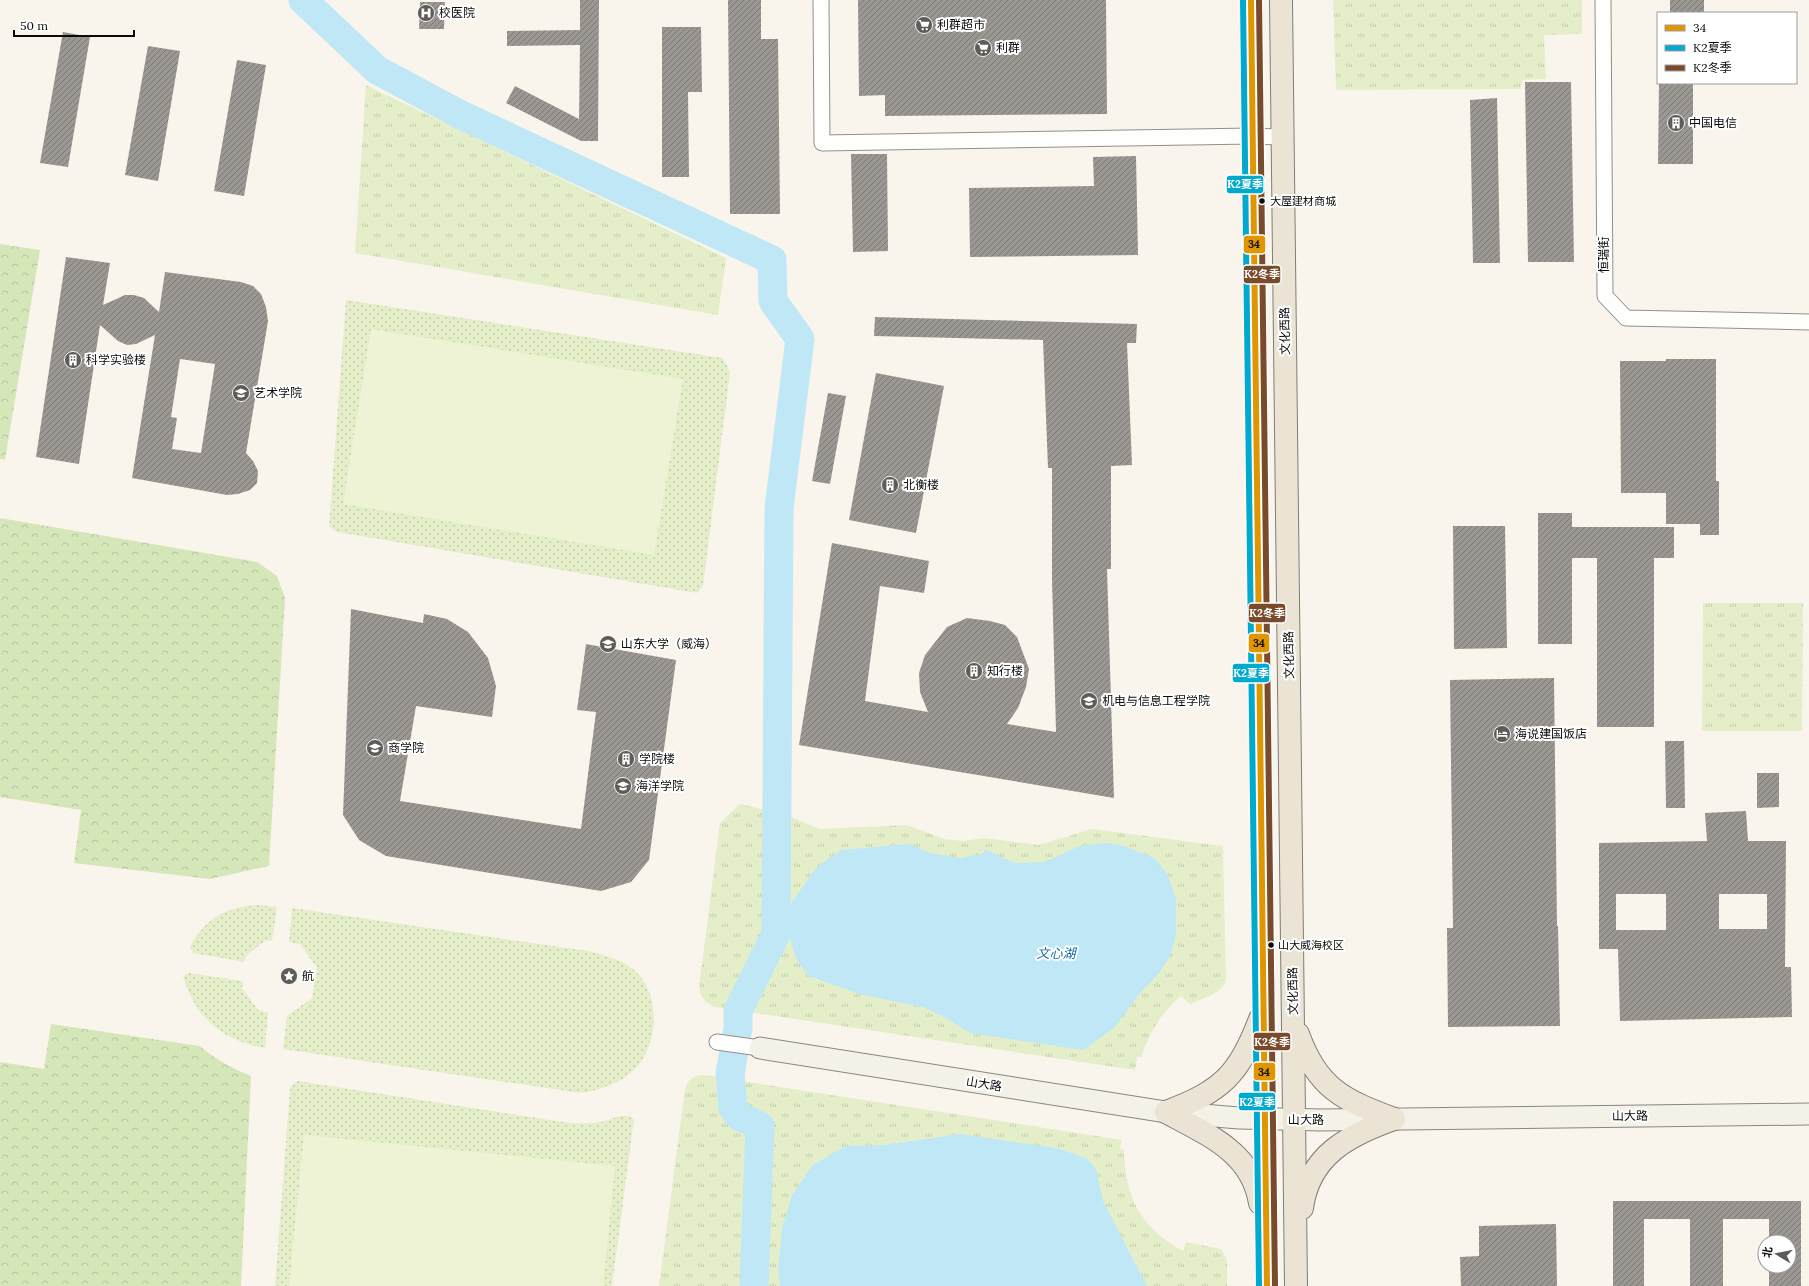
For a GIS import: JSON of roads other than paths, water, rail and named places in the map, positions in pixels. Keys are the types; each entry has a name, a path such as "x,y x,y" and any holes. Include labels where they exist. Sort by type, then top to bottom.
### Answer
{"main road":[{"path":"1251,0 1267,1286"},
{"name":"文化西路","path":"1281,0 1296,1286"},
{"path":"1293,1003 1298,1033 1313,1068 1334,1090 1368,1109 1394,1119"},
{"path":"1166,1112 1194,1102 1216,1089 1237,1067 1249,1047 1264,1009"},
{"name":"山大路","path":"760,1048 1166,1112 1265,1119 1294,1120 1809,1114"},
{"path":"1166,1112 1225,1146 1249,1170 1258,1194 1266,1246"},
{"path":"1296,1251 1302,1204 1317,1166 1329,1152 1352,1136 1394,1119"}],"street":[{"path":"821,0 822,143 1253,136 1283,137"},
{"name":"恒瑞街","path":"1602,0 1605,296 1626,318 1809,322"},
{"path":"717,1042 760,1048"}],"water":[{"name":"文心湖","path":"1105,843 1121,845 1154,858 1168,875 1176,899 1176,935 1171,955 1159,973 1140,993 1114,1028 1083,1050 970,1033 941,1015 922,1007 859,994 809,976 796,959 786,924 789,906 816,868 841,850 910,844 930,853 960,858 983,854 985,849 1014,863 1044,862 1080,846"},
{"path":"960,1134 1056,1148 1086,1158 1096,1169 1103,1201 1147,1286 780,1286 778,1269 782,1229 792,1195 813,1165 846,1146 884,1145"}],"waterway":[{"path":"303,0 377,70 461,115 772,260 773,301 800,339 779,508 776,934 738,1011 738,1028 730,1074 733,1108 739,1116 760,1126 754,1286"}],"place":[{"name":"校医院","path":"426,13"},
{"name":"利群超市","path":"924,25"},
{"name":"利群","path":"983,48"},
{"name":"中国电信","path":"1676,123"},
{"name":"大屋建材商城","path":"1262,201"},
{"name":"科学实验楼","path":"73,360"},
{"name":"艺术学院","path":"241,393"},
{"name":"北衡楼","path":"890,485"},
{"name":"山东大学（威海）","path":"608,644"},
{"name":"知行楼","path":"974,671"},
{"name":"机电与信息工程学院","path":"1089,701"},
{"name":"海说建国饭店","path":"1502,734"},
{"name":"商学院","path":"375,748"},
{"name":"学院楼","path":"626,759"},
{"name":"海洋学院","path":"623,786"},
{"name":"山大威海校区","path":"1271,945"},
{"name":"航","path":"289,976"}]}
